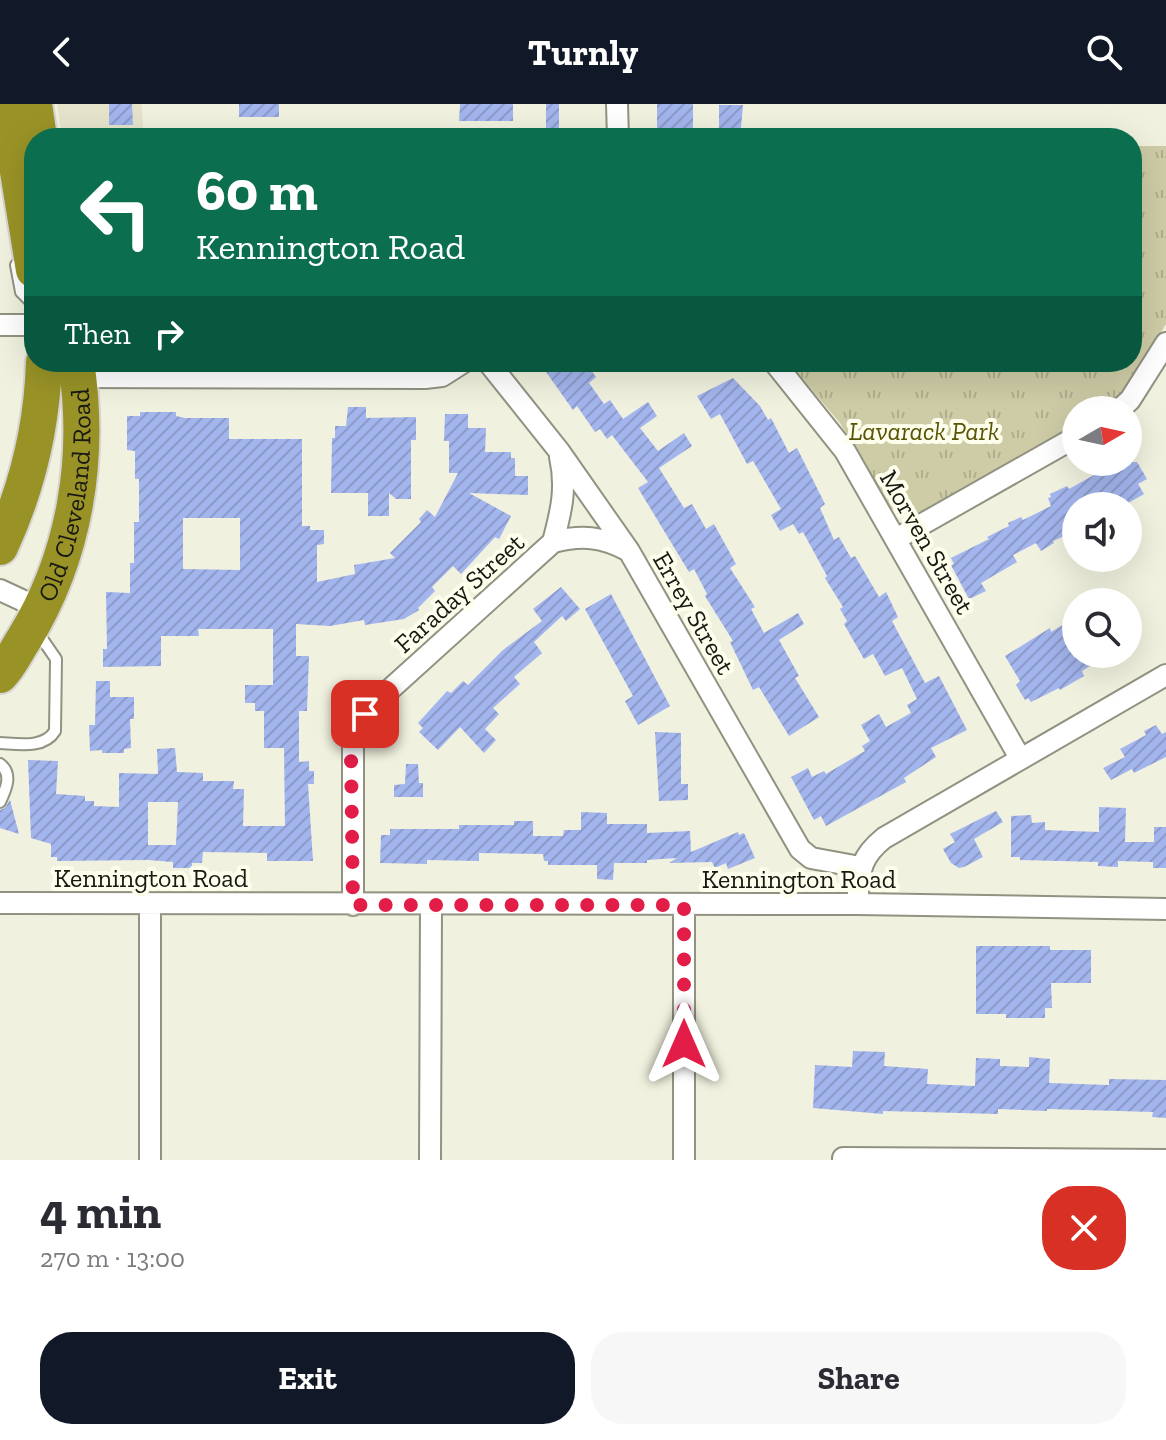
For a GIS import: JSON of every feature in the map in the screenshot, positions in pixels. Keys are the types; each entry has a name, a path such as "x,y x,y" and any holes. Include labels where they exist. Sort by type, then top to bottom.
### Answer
{"highway":[{"path":"7,104 24,261"},
{"path":"34,104 38,128"},
{"name":"Old Cleveland Road","path":"0,547 20,498 39,417 59,372"},
{"name":"Old Cleveland Road","path":"0,675 37,617 61,563 77,499 82,438 61,372"}],"street":[{"path":"617,104 618,128"},
{"path":"0,325 24,325"},
{"path":"1133,396 1166,343"},
{"path":"151,372 425,378 448,372"},
{"name":"Errey Street","path":"496,372 559,451 629,551 800,849 811,858 860,867"},
{"name":"Morven Street","path":"782,372 845,451 1020,758"},
{"path":"896,539 1062,445"},
{"name":"Faraday Street","path":"353,905 351,755 358,724 375,703 553,542 564,496 565,476 559,451"},
{"name":"Faraday Street","path":"553,542 585,536 601,538 629,551"},
{"path":"0,590 37,617"},
{"path":"857,904 860,867 869,850 884,838 1166,675"},
{"name":"Kennington Road","path":"0,903 431,906 857,904 1166,909"},
{"path":"150,904 150,1160"},
{"path":"684,905 684,1160"},
{"path":"430,1160 431,906"},
{"path":"843,1158 1166,1160"}],"lane":[{"path":"24,261 21,292 24,295"},
{"name":"Old Cleveland Road","path":"0,743 42,742 55,731 56,659 37,617"},
{"path":"0,764 6,768 8,775 0,802"}],"shaded area":[{"path":"57,104 142,104 143,128 61,128"}],"green space":[{"name":"Lavarack Park","path":"1142,146 1166,146 1166,324 1142,363"},
{"name":"Lavarack Park","path":"797,372 1136,372 1120,396 1062,396 1062,432 921,513 904,513 889,507 840,423"}],"building":[{"path":"109,104 132,104 133,125 109,125"},
{"path":"239,104 279,104 279,117 239,117"},
{"path":"460,104 513,104 513,121 459,121"},
{"path":"546,104 559,104 559,128 546,128"},
{"path":"657,104 693,104 693,128 657,128"},
{"path":"719,105 743,105 741,128 719,128"},
{"path":"546,372 592,372 596,377 589,383 604,404 610,400 623,419 648,402 657,416 640,428 658,451 684,433 692,446 659,468 684,508 692,504 706,529 714,524 736,564 730,568 755,607 751,609 764,633 798,613 804,624 779,640 799,676 795,678 819,717 789,736 759,687 753,690 730,642 733,641 705,596 707,594 694,569 689,572 638,488 648,482 612,435 607,439 600,429 595,432 577,406 573,410"},
{"path":"733,378 760,406 768,420 771,418 789,453 797,448 825,504 820,508 834,540 839,537 851,558 855,556 879,597 886,592 898,617 892,621 925,683 939,676 967,730 931,748 936,757 904,778 906,782 826,826 821,816 814,820 791,777 808,768 812,777 824,771 826,774 865,751 862,746 870,741 861,725 879,714 886,727 911,713 907,705 917,699 902,668 885,676 873,654 864,659 844,624 847,621 840,609 843,607 803,532 799,534 793,524 780,531 771,515 781,509 753,461 747,464 720,414 711,419 697,396"},
{"path":"348,407 366,407 366,418 416,417 416,440 411,440 411,499 396,499 389,493 389,516 368,516 368,493 331,493 332,438 335,438 335,426 346,426"},
{"path":"140,412 176,412 176,416 185,418 229,418 229,439 302,439 302,526 310,526 310,530 324,530 324,544 317,545 317,582 355,574 354,565 395,558 390,553 421,522 419,519 427,510 435,517 458,473 449,473 449,441 444,441 445,414 468,414 468,428 486,428 485,452 511,452 511,458 515,458 515,476 528,476 528,495 469,493 511,516 499,539 495,537 461,574 453,566 432,587 435,591 419,610 404,619 365,625 364,620 330,626 296,624 296,656 309,656 307,711 299,711 299,762 309,761 309,771 314,771 314,784 308,784 313,861 267,861 267,853 203,852 202,863 192,863 192,868 173,868 173,862 148,860 57,861 57,857 51,857 51,844 31,838 28,760 58,761 56,794 85,796 85,801 94,801 94,806 119,807 119,773 158,774 157,749 175,748 177,772 203,773 203,781 234,781 233,789 244,789 243,826 285,826 284,748 264,748 264,711 255,711 255,703 245,703 245,685 273,685 273,629 198,629 199,636 161,636 161,666 103,667 103,649 107,649 106,592 130,593 134,522 139,522 139,479 135,479 135,451 127,450 127,416 140,416","holes":["183,518 240,518 240,570 183,569","148,802 178,802 176,845 148,845"]},
{"path":"1142,470 1147,479 1138,484 1144,494 1142,495 1142,492 1062,492 1062,537 1041,551 1036,543 1013,555 1017,562 981,583 986,591 969,599 951,565 954,564 951,558 989,539 987,537 1009,526 1008,523 1021,517 1023,520 1051,506 1050,494 1067,486 1069,489 1092,476 1142,476"},
{"path":"561,587 580,609 566,621 562,616 534,642 542,653 514,677 520,684 493,708 499,714 485,729 496,740 484,753 460,727 438,750 419,732 423,728 418,723 447,691 451,693 463,681 468,685 503,650 542,621 533,609"},
{"path":"611,594 670,706 638,725 625,701 633,696 585,609"},
{"path":"1062,625 1062,668 1087,668 1082,671 1084,676 1031,702 1028,698 1025,700 1016,685 1020,681 1005,656 1050,628 1051,632"},
{"path":"96,681 110,681 110,697 134,697 134,719 130,719 131,748 124,749 124,753 90,751 89,725 95,725"},
{"path":"1156,725 1162,734 1166,732 1166,757 1134,773 1132,769 1111,780 1103,768 1125,757 1120,749 1146,735 1144,731"},
{"path":"655,732 681,733 681,784 688,784 688,800 659,801"},
{"path":"406,764 418,764 423,797 394,797 394,785 405,784"},
{"path":"10,800 19,834 0,828 0,810"},
{"path":"1099,807 1126,808 1125,842 1154,842 1154,827 1166,827 1166,868 1153,868 1153,862 1118,861 1118,867 1098,866 1098,862 1020,860 1020,857 1011,857 1011,816 1031,815 1032,823 1045,822 1045,830 1099,832"},
{"path":"996,811 1003,822 974,839 983,857 959,868 951,863 943,849 955,842 950,834"},
{"path":"581,812 607,813 607,824 647,824 647,833 690,831 691,852 738,832 739,835 744,833 755,858 728,869 726,863 715,868 712,862 669,863 677,858 647,860 647,863 614,863 613,880 597,879 597,865 548,865 543,854 479,853 479,861 380,863 381,835 390,835 390,829 459,829 459,825 514,825 514,821 533,821 533,836 563,836 564,830 581,830"},
{"path":"976,946 1050,946 1050,950 1091,950 1091,983 1051,983 1052,1008 1045,1008 1045,1018 976,1014"},
{"path":"853,1051 885,1052 884,1066 928,1069 927,1084 975,1086 976,1058 1000,1059 1000,1066 1029,1067 1029,1057 1050,1059 1049,1083 1109,1085 1109,1079 1166,1080 1166,1118 1152,1117 1153,1112 998,1109 998,1114 883,1111 883,1114 813,1108 815,1065 852,1067"}],"route":[{"path":"365,714 353,736 351,755 353,905 684,905 684,1044"}]}
